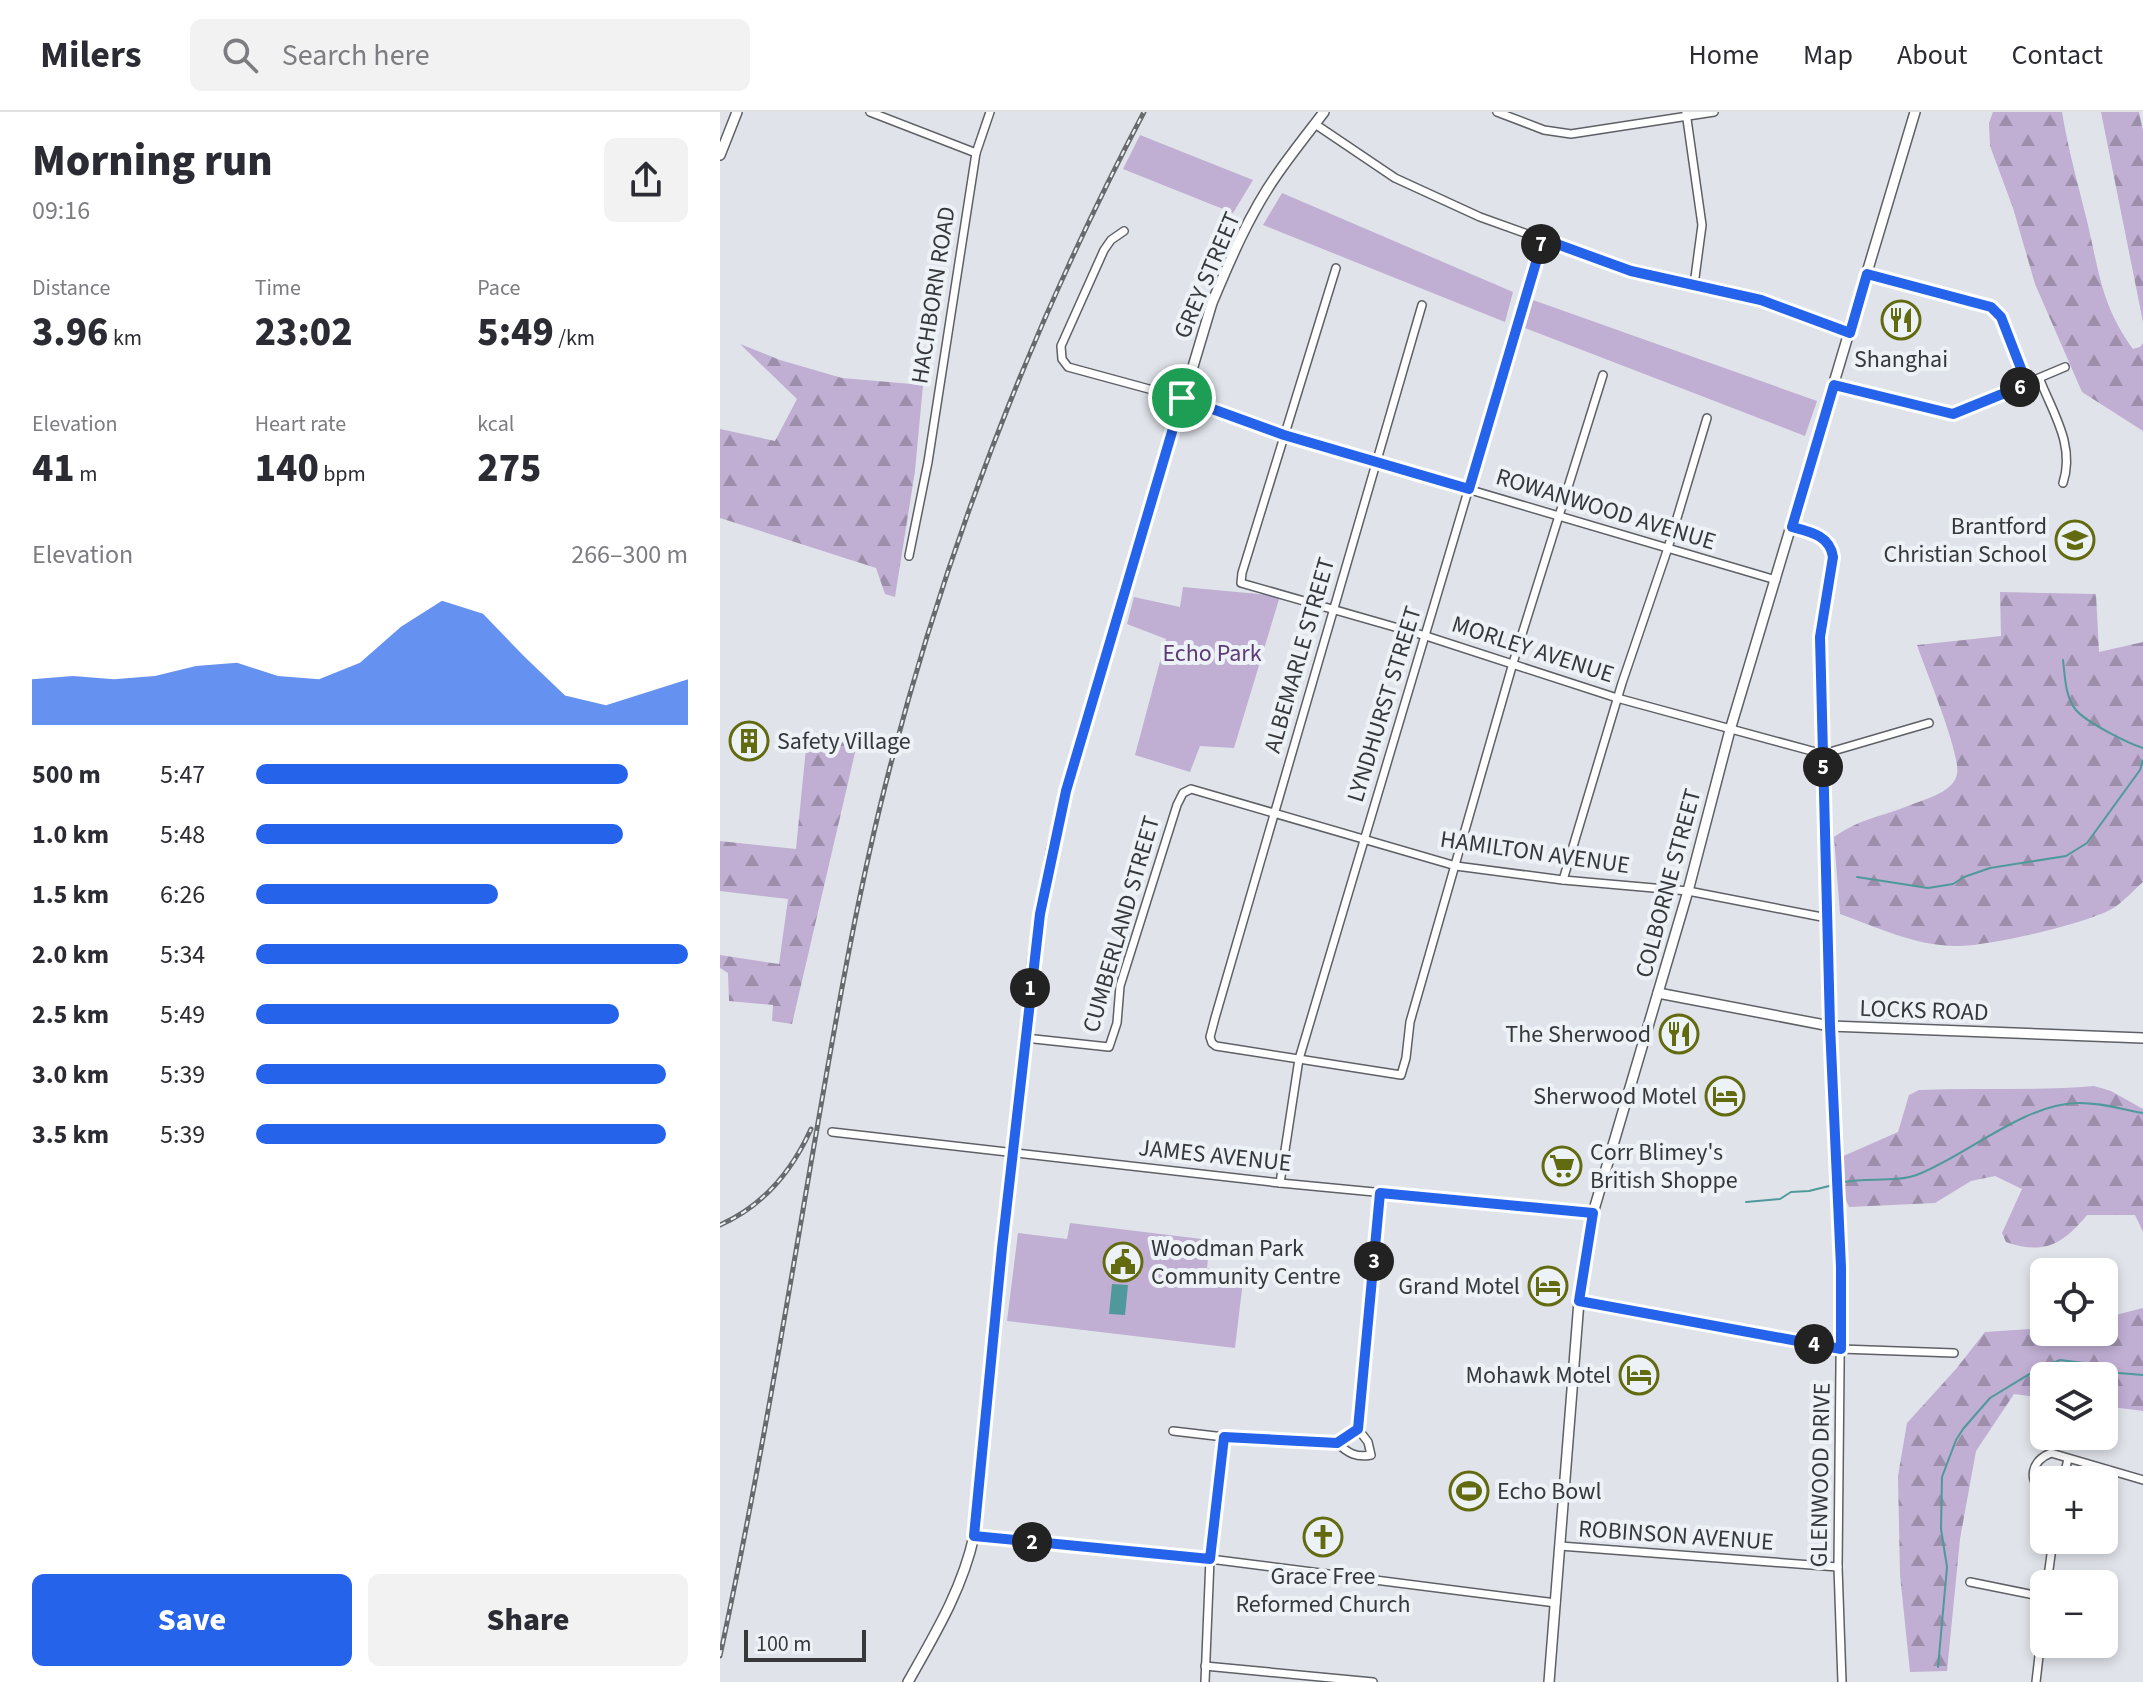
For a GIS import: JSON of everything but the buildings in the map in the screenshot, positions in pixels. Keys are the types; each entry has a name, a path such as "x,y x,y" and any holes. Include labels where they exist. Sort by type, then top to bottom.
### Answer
{"street":[{"path":"720,155 737,112"},
{"path":"870,112 976,153"},
{"name":"HACHBORN ROAD","path":"909,556 928,462 976,153 990,112"},
{"name":"GREY STREET","path":"908,1682 952,1604 965,1573 974,1536 1025,1038 1040,914 1057,827 1212,303 1235,250 1276,176 1324,112"},
{"path":"1497,112 1544,130 1571,134 1714,112"},
{"name":"COLBORNE STREET","path":"1549,1682 1579,1301 1593,1213 1688,891 1730,730 1915,112"},
{"path":"1687,115 1702,225 1694,285"},
{"path":"1315,124 1362,158 1424,193 1631,271 1761,300 1850,333"},
{"name":"ROWANWOOD AVENUE","path":"1124,231 1111,240 1104,250 1061,346 1064,363 1076,370 1182,398 1284,435 1776,580"},
{"name":"LYNDHURST STREET","path":"1280,1183 1299,1059 1543,239"},
{"path":"1284,435 1336,268"},
{"path":"1867,274 1991,307 2001,317 2027,384"},
{"name":"ALBEMARLE STREET","path":"1299,1059 1216,1046 1210,1037 1422,305"},
{"path":"1834,385 1953,414 2065,367"},
{"path":"1299,1059 1401,1075 1410,1022 1513,663 1603,375"},
{"path":"2040,380 2066,445 2069,466 2063,483"},
{"path":"1563,880 1617,698 1668,548 1707,418"},
{"name":"MORLEY AVENUE","path":"1284,435 1241,583 1426,636 1617,698 1823,754"},
{"name":"GLENWOOD DRIVE","path":"1792,527 1824,539 1833,557 1820,637 1830,1026 1841,1267 1838,1567 1842,1682"},
{"path":"1823,754 1929,723"},
{"name":"CUMBERLAND STREET","path":"1025,1038 1109,1047 1117,1023 1120,986 1177,805 1186,789 1195,788"},
{"name":"HAMILTON AVENUE","path":"1195,788 1456,866 1563,880 1688,891 1827,918"},
{"name":"LOCKS ROAD","path":"1658,993 1830,1026 2143,1038"},
{"name":"JAMES AVENUE","path":"832,1132 1280,1183 1593,1213"},
{"path":"1337,1443 1349,1454 1361,1457 1371,1455 1368,1442 1358,1429 1380,1193"},
{"path":"1579,1301 1841,1349 1954,1353"},
{"path":"1173,1431 1337,1443 1358,1429"},
{"path":"1205,1682 1210,1559 1224,1437"},
{"path":"2034,1466 2042,1457 2051,1453 2060,1454 2143,1480"},
{"path":"2066,1466 2068,1459"},
{"path":"974,1536 1210,1559 1556,1603"},
{"name":"ROBINSON AVENUE","path":"1560,1546 1838,1567"},
{"path":"1970,1582 2030,1594"},
{"path":"2036,1682 2039,1658"},
{"path":"1205,1666 1373,1682"}],"green space":[{"path":"1993,112 2062,112 2098,272 2108,302 2133,349 2143,343 2143,431 2082,392 2035,284 2013,208 1990,146 1989,123"},
{"path":"2101,112 2139,112 2143,131 2143,322"},
{"path":"1140,135 1253,180 1233,213 1123,169"},
{"path":"1282,193 1513,292 1505,322 1263,225"},
{"path":"1533,300 1817,401 1805,436 1525,328"},
{"path":"740,344 780,360 842,378 923,385 915,471 895,597 885,594 876,568 720,518 720,429 775,441 797,399"},
{"name":"Echo Park","path":"1183,587 1280,596 1234,748 1200,746 1190,772 1135,755 1166,639 1127,624 1134,597 1180,607"},
{"path":"2000,592 2096,594 2099,652 2143,642 2143,882 2115,907 2084,920 2011,939 1968,946 1938,945 1910,939 1840,914 1834,837 1864,821 1939,794 1951,785 1957,774 1954,749 1917,645 2001,636"},
{"path":"807,738 857,744 792,1024 772,1021 773,1005 729,1001 728,973 720,968 720,955 779,964 788,899 720,891 720,841 796,849"},
{"path":"2094,1086 2111,1091 2143,1109 2143,1232 2135,1215 2087,1215 2069,1234 2051,1245 2031,1247 2006,1242 2002,1233 2022,1189 1995,1176 1971,1181 1935,1203 1849,1207 1839,1183 1839,1158 1898,1132 1909,1095 1919,1090"},
{"path":"1070,1223 1210,1240 1207,1268 1244,1272 1235,1348 1007,1321 1018,1233 1067,1239"},
{"path":"2143,1308 2143,1411 2118,1408 2118,1362 2030,1362 2030,1396 2014,1394 1976,1451 1960,1539 1947,1671 1910,1672 1900,1575 1898,1476 1907,1423 1985,1332 2030,1329 2030,1346 2118,1346 2118,1314"}],"water":[{"path":"1112,1284 1128,1285 1125,1315 1109,1314"}],"waterway":[{"path":"2063,660 2068,693 2076,710 2107,732 2143,748"},
{"path":"1857,877 1928,888 1953,884 1990,868 2066,856 2087,843 2140,770 2143,760"},
{"path":"1839,1183 1900,1179 1919,1174 2016,1121 2056,1106 2093,1104 2143,1113"},
{"path":"1746,1202 1780,1199 1791,1192 1833,1185"},
{"path":"1938,1667 1947,1567 1941,1529 1942,1477 1963,1429 1990,1398 2036,1370 2060,1360 2084,1363 2107,1372 2143,1375"}],"railway":[{"path":"720,1656 768,1410 846,964 890,767 913,682 968,515 1031,350 1104,190 1144,112"},
{"path":"720,1225 750,1208 774,1186 795,1159 811,1129"}],"place":[{"name":"Shanghai","path":"1901,320"},
{"name":"Brantford Christian School","path":"2075,540"},
{"name":"Safety Village","path":"749,741"},
{"name":"The Sherwood","path":"1679,1034"},
{"name":"Sherwood Motel","path":"1725,1096"},
{"name":"Corr Blimey's British Shoppe","path":"1562,1166"},
{"name":"Woodman Park Community Centre","path":"1123,1262"},
{"name":"Grand Motel","path":"1548,1286"},
{"name":"Mohawk Motel","path":"1639,1375"},
{"name":"Echo Bowl","path":"1469,1491"},
{"name":"Grace Free Reformed Church","path":"1323,1537"}],"route":[{"path":"1543,239 1631,271 1761,300 1850,333 1867,274 1984,304 2001,317 2027,384 1953,414 1834,385 1792,527 1824,539 1833,557 1820,637 1830,1026 1841,1267 1841,1349 1579,1301 1593,1213 1380,1193 1358,1429 1337,1443 1224,1437 1210,1559 974,1536 1033,958 1051,852 1066,791 1182,398 1284,435 1469,489 1543,239"}]}
